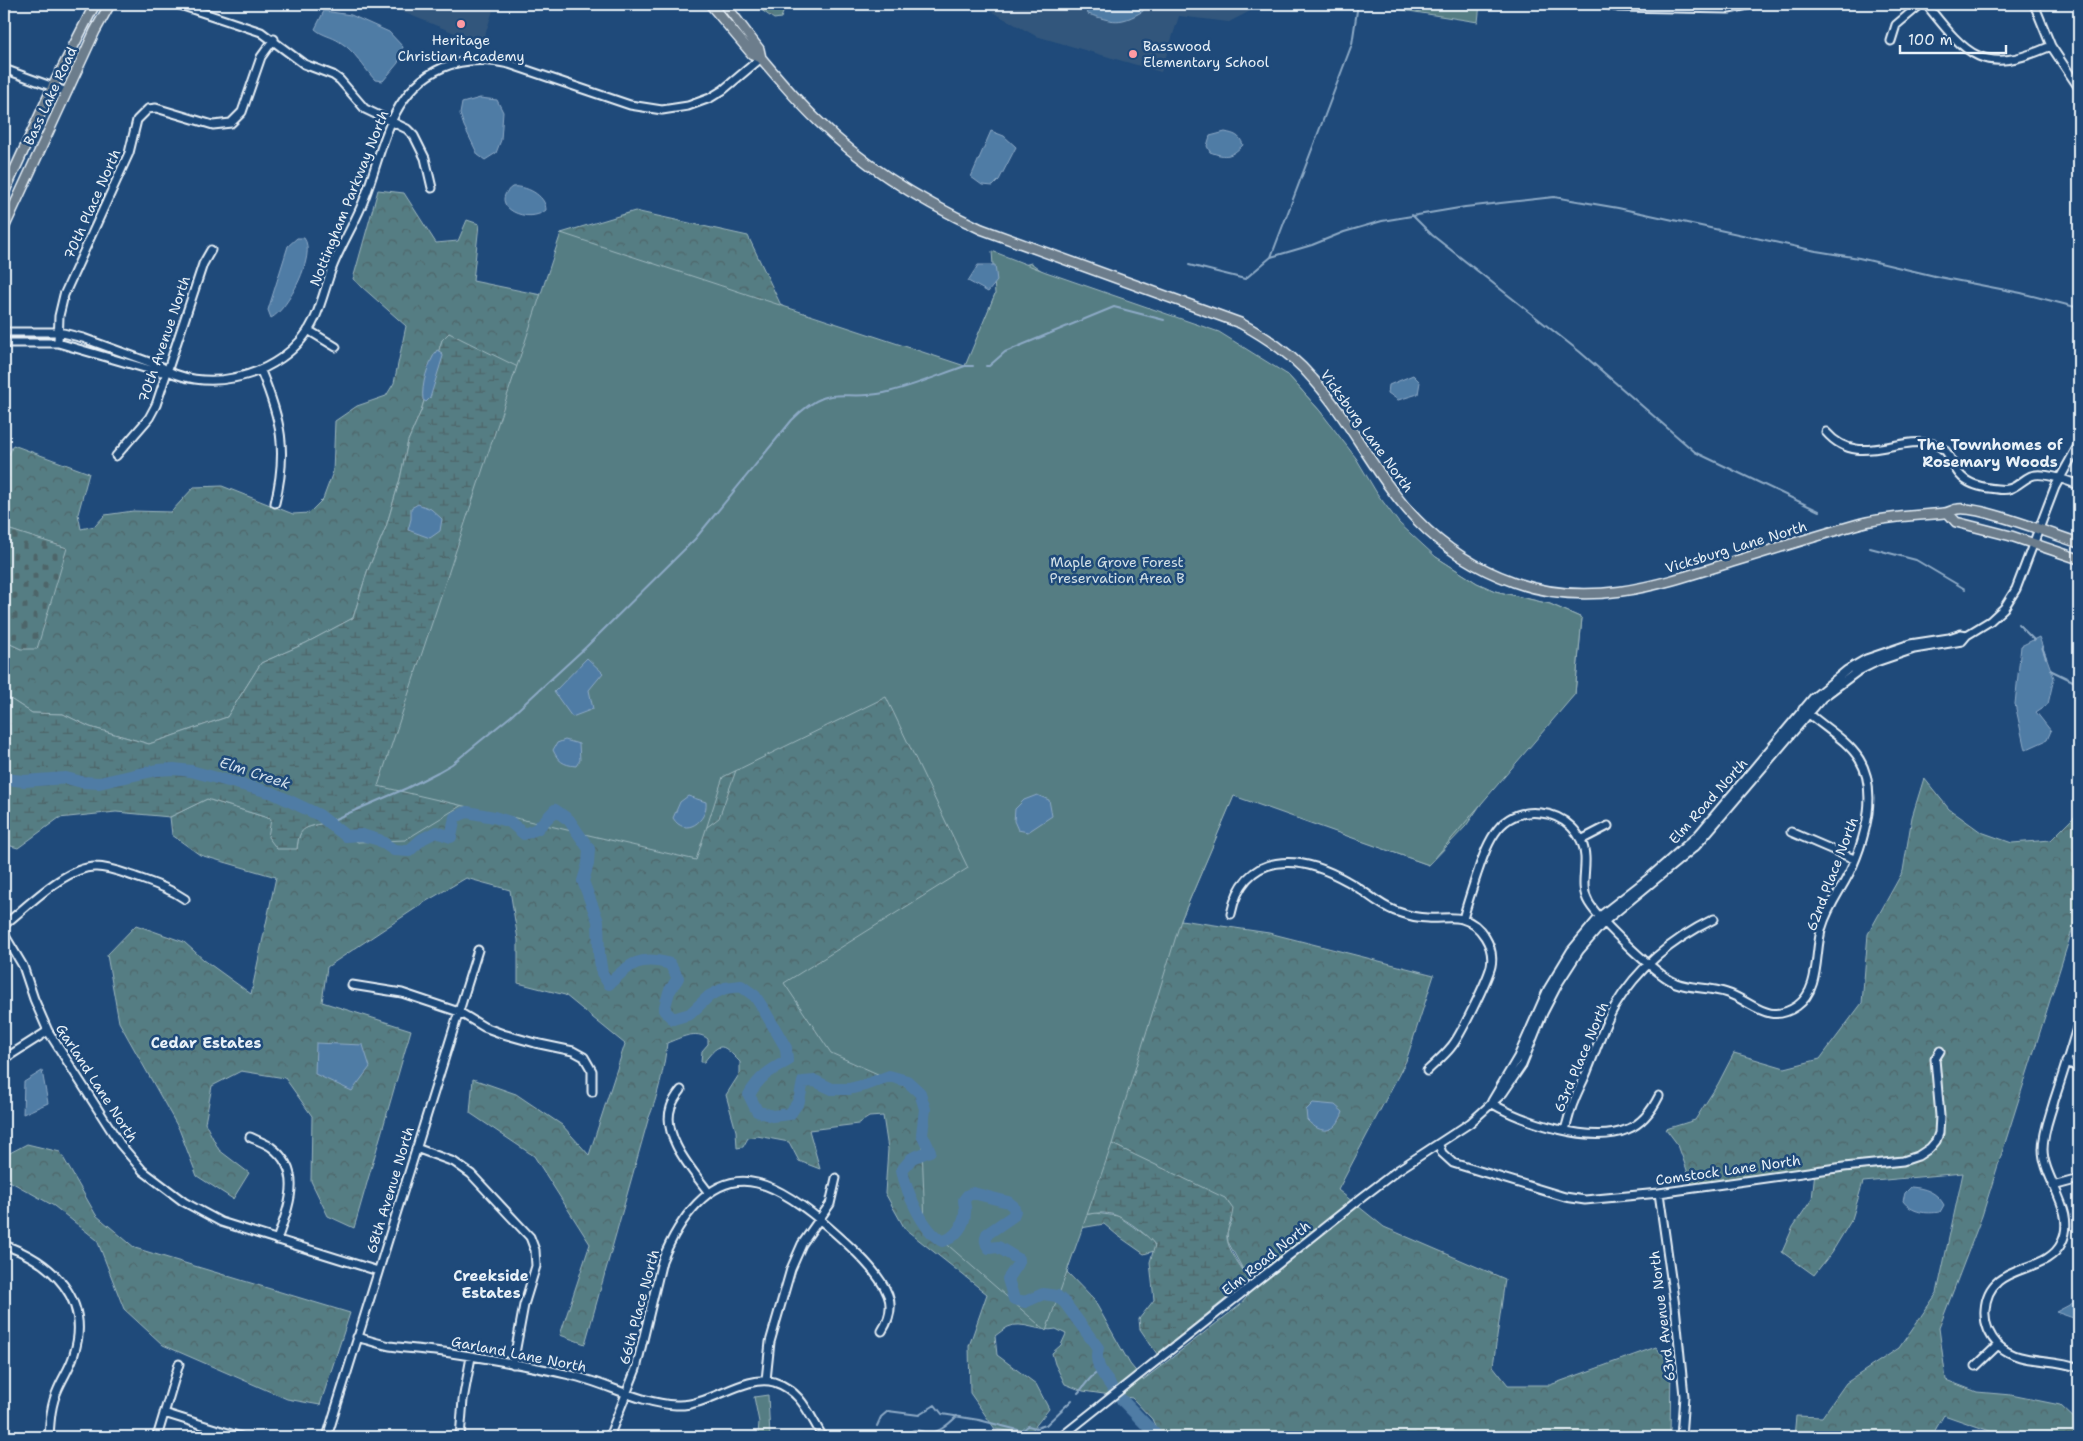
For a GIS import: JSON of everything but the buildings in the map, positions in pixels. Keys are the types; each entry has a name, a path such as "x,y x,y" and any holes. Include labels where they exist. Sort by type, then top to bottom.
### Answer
{"main road":[{"name":"Bass Lake Road","path":"4,193 53,86 95,4"},
{"name":"Bass Lake Road","path":"4,228 110,4"},
{"name":"Vicksburg Lane North","path":"710,4 752,54 761,58 818,121 876,170 918,197 962,221 999,237 1231,320 1262,335 1277,345 1301,366 1324,391 1396,494 1416,519 1458,554 1478,566 1514,582 1547,590 1582,594 1624,592 1663,584 1863,523 1898,516 1948,513 1958,509 1978,511 2079,543"},
{"name":"Vicksburg Lane North","path":"725,4 759,49 761,58"},
{"path":"1948,513 1956,522 1989,529 2079,559"}],"street":[{"path":"4,12 7,4"},
{"path":"177,4 261,32 274,39 304,64 340,80 365,109 406,129 420,145 432,188"},
{"path":"1604,4 1619,7 1668,5 1729,8 1753,4"},
{"path":"1891,41 1896,26 1921,4"},
{"path":"1926,4 1962,46 1980,56 1995,60 2016,60 2052,46"},
{"path":"2034,4 2052,46 2079,88"},
{"name":"70th Place North","path":"58,343 59,316 66,289 129,153 137,120 148,109 156,108 213,125 231,123 242,112 260,57 274,39"},
{"name":"Nottingham Parkway North","path":"4,332 59,332 83,338 160,366 168,371 196,379 213,381 246,376 261,371 290,350 308,330 320,305 342,245 361,207 391,122 408,94 419,83 444,66 460,62 493,60 630,105 662,110 688,106 710,98 723,90 761,58"},
{"path":"4,69 67,92"},
{"name":"70th Avenue North","path":"116,456 149,418 156,405 203,264 211,250"},
{"path":"308,330 336,347"},
{"name":"Nottingham Parkway North","path":"4,343 58,343 158,372 168,371"},
{"path":"261,371 274,403 282,443 280,480 275,503"},
{"path":"1826,432 1836,443 1864,450 1900,445 1934,444 1945,449 1963,479 1978,486 2005,490 2018,486 2031,476 2040,474 2079,485"},
{"name":"Elm Road North","path":"1061,1437 1360,1199 1398,1170 1470,1123 1503,1093 1522,1065 1543,1014 1559,982 1603,919 1696,846 1805,711 1858,671 1876,662 1907,651 1962,641 1967,635 1990,621 2004,608 2016,589 2058,479 2079,444"},
{"name":"62nd Place North","path":"1648,964 1676,984 1728,993 1763,1012 1775,1014 1788,1011 1797,1006 1806,997 1813,982 1821,929 1832,902 1846,880 1866,826 1869,785 1864,765 1856,752 1805,711"},
{"path":"1462,919 1488,844 1496,829 1509,818 1524,814 1541,813 1556,817 1570,824 1581,840 1585,855 1584,888 1588,901 1603,919 1648,964"},
{"path":"1581,840 1608,826"},
{"path":"1791,832 1854,859"},
{"path":"1231,914 1234,899 1239,888 1251,874 1264,865 1282,862 1305,865 1327,872 1347,881 1384,907 1407,915 1426,918 1462,919 1477,927 1488,938 1492,965 1452,1046 1427,1071"},
{"path":"4,926 62,878 81,869 96,867 112,869 171,889 185,899"},
{"name":"63rd Place North","path":"1565,1130 1573,1103 1615,1007 1630,984 1661,951 1681,937 1714,919"},
{"name":"Garland Lane North","path":"4,934 23,966 34,999 48,1031 120,1144 143,1171 167,1191 221,1222 378,1271"},
{"name":"68th Avenue North","path":"327,1437 478,950"},
{"path":"352,985 402,993 459,1012 484,1027 503,1034 573,1051 584,1057 592,1070 592,1092"},
{"path":"2079,1021 2043,1141 2044,1161 2065,1214 2065,1236 2057,1251 2049,1258 2010,1273 2000,1280 1992,1289 1986,1306 1985,1318 1990,1335 2007,1352 2018,1357 2057,1361 2079,1368"},
{"path":"4,1059 48,1031"},
{"name":"Comstock Lane North","path":"1438,1145 1442,1153 1453,1163 1565,1197 1598,1199 1659,1193 1844,1167 1903,1161 1918,1156 1930,1148 1936,1141 1940,1126 1935,1059 1940,1051"},
{"path":"2066,1062 2079,1067"},
{"path":"681,1090 671,1105 669,1116 673,1141 709,1193 734,1182 756,1182 795,1202 820,1220 862,1259 885,1289 890,1305 890,1315 882,1331"},
{"path":"1491,1103 1523,1118 1565,1130 1590,1134 1627,1130 1652,1110 1659,1096"},
{"path":"250,1137 271,1147 287,1165 292,1181 291,1198 277,1240"},
{"path":"416,1148 454,1162 471,1174 530,1237 535,1250 536,1266 524,1305 513,1364"},
{"path":"823,1437 798,1396 782,1385 766,1380 770,1342 791,1269 802,1244 830,1204 836,1178"},
{"path":"2053,1186 2079,1179"},
{"name":"66th Place North","path":"609,1437 641,1352 662,1261 684,1219 709,1193"},
{"name":"63rd Avenue North","path":"1659,1193 1675,1306 1684,1396 1681,1437"},
{"path":"4,1245 30,1256 45,1265 56,1275 69,1293 76,1313 78,1334 74,1354 53,1403 49,1437"},
{"name":"Garland Lane North","path":"357,1337 388,1346 471,1357 572,1375 647,1401 679,1405 697,1402 746,1384 766,1380"},
{"path":"1976,1366 1998,1345"},
{"path":"460,1437 463,1400 471,1357"},
{"path":"157,1437 179,1364"},
{"path":"164,1413 241,1437"}],"shaded area":[{"name":"Heritage Christian Academy","path":"383,4 495,4 482,44"},
{"name":"Basswood Elementary School","path":"978,4 1264,4 1229,22 1179,16 1161,72 1036,36"},
{"path":"1084,4 1144,4 1143,11 1116,21 1088,14"},
{"path":"324,11 351,15 389,32 403,47 398,63 383,81 375,80 355,55 345,46 315,29"},
{"path":"480,98 497,100 503,112 501,140 496,153 485,160 478,155 460,114 462,103"},
{"path":"991,131 1004,136 1016,147 999,180 993,186 982,185 971,177"},
{"path":"1225,132 1234,134 1243,145 1232,154 1224,156 1210,152 1207,146 1210,136"},
{"path":"512,187 528,189 534,192 543,200 546,210 529,216 513,211 504,200"},
{"path":"297,238 304,238 307,246 304,268 299,281 285,304 271,318 268,310 288,246"},
{"path":"978,265 995,265 997,281 988,292 968,281"},
{"path":"437,350 443,356 430,398 426,402 423,400 424,381"},
{"path":"1413,375 1420,382 1418,394 1398,400 1388,393 1389,385"},
{"path":"418,504 431,509 442,519 440,531 430,538 408,530 411,508"},
{"path":"2039,637 2054,678 2048,704 2036,712 2051,731 2047,740 2025,750 2015,704 2021,646"},
{"path":"587,658 603,673 589,690 593,709 572,717 554,692"},
{"path":"565,740 579,744 580,760 576,766 562,762 553,750 557,743"},
{"path":"1037,795 1049,800 1052,816 1028,832 1018,830 1014,821 1015,809 1024,800"},
{"path":"688,796 706,802 706,809 700,821 695,825 684,827 673,818 680,802"},
{"path":"316,1043 363,1045 370,1067 352,1091 315,1074"},
{"path":"42,1071 48,1103 23,1114 24,1082"},
{"path":"1313,1103 1335,1105 1343,1112 1337,1124 1328,1130 1323,1130 1307,1120 1306,1110"},
{"path":"1911,1187 1921,1188 1938,1197 1944,1205 1940,1212 1920,1212 1907,1205 1903,1201 1905,1193"},
{"path":"2079,1297 2079,1320 2056,1312 2075,1302"}],"green space":[{"path":"753,4 784,4 784,10 781,18 774,19"},
{"path":"1185,4 1239,4 1233,7 1212,10"},
{"path":"1390,4 1480,4 1478,22 1396,9"},
{"path":"378,190 404,193 436,243 458,241 467,220 479,224 473,281 595,306 558,246 561,233 635,211 748,236 797,339 594,444 449,333 442,340 421,411 408,441 400,479 386,527 367,572 353,618 306,643 261,663 227,717 149,744 90,727 63,714 32,713 4,695 4,641 21,649 66,548 4,528 4,466 13,445 89,473 78,514 81,529 95,526 105,515 133,511 171,512 194,487 222,486 293,514 309,513 323,499 333,472 335,421 357,406 386,396 394,383 406,326 353,279"},
{"name":"Maple Grove Forest Preservation Area B","path":"561,233 965,366 995,294 992,251 1046,272 1219,332 1288,375 1320,411 1356,458 1378,495 1399,523 1436,557 1477,583 1495,591 1550,604 1582,618 1575,694 1429,865 1234,796 1181,920 1112,1144 1046,1331 925,1225 920,1093 831,1053 784,983 968,868 886,697 723,777 696,860 378,786"},
{"path":"1031,263 1042,271 1288,375 1320,411 1352,457 1356,458 1377,500 1389,536 1436,557 1477,583 1495,591 1550,604 1582,618 1575,694 1511,760 1466,826 1429,865 1234,795 1181,920 1269,933 1434,975 1406,1061 1338,1190 1384,1227 1505,1279 1493,1366 1508,1385 1550,1385 1656,1347 1671,1365 1670,1437 1160,1437 1152,1419 1132,1398 1083,1391 1065,1384 1052,1353 1061,1345 1066,1334 1056,1329 1050,1330 1019,1325 1008,1327 995,1336 997,1355 1036,1384 1049,1409 1029,1434 995,1429 970,1393 969,1346 987,1294 905,1229 885,1193 888,1149 883,1116 869,1117 858,1124 809,1130 820,1169 799,1161 789,1142 757,1136 748,1138 743,1147 737,1148 736,1131 726,1095 740,1073 740,1062 722,1047 714,1050 704,1062 701,1062 702,1051 708,1044 708,1039 698,1035 688,1035 667,1043 658,1092 648,1120 585,1344 560,1335 590,1244 534,1156 470,1113 473,1079 516,1094 562,1125 589,1155 625,1044 565,995 518,983 518,940 510,890 466,878 425,902 327,967 322,1002 411,1030 354,1228 328,1216 311,1181 312,1116 285,1078 241,1071 212,1086 205,1123 219,1150 249,1173 233,1199 197,1176 179,1129 119,1022 107,955 136,925 184,942 204,960 251,994 276,877 200,855 172,835 170,817 207,799 271,819 297,849 299,836 303,830 324,823 358,842 467,802 740,759 965,369 995,294 1024,265","holes":["1112,1144 1159,1167 1232,1220 1227,1232 1228,1242 1251,1284 1247,1297 1240,1305 1143,1380 1130,1364 1094,1300 1067,1272 1104,1145"]},
{"path":"449,333 526,371 740,759 719,818 690,840 467,802 405,840 358,842 324,823 312,826 301,832 297,849 277,849 268,837 271,819 207,799 170,817 116,812 59,818 18,848 4,844 4,695 32,713 63,714 90,727 149,744 227,717 261,663 306,643 353,618 367,572 386,527 400,479 408,441 421,411 442,340"},
{"path":"4,528 67,548 37,649 21,649 4,641"},
{"path":"1924,778 1949,809 1981,832 2012,843 2051,840 2079,812 2079,906 2076,918 1982,1216 1939,1328 1946,1380 1977,1392 2011,1395 2060,1405 2079,1423 2078,1437 2007,1437 1944,1415 1931,1437 1794,1437 1796,1416 1822,1417 1846,1383 1899,1348 1937,1293 1963,1173 1863,1182 1852,1219 1832,1252 1814,1275 1782,1252 1793,1227 1812,1199 1815,1171 1693,1187 1678,1145 1666,1129 1695,1120 1718,1084 1734,1053 1785,1068 1820,1059 1862,1003 1868,934 1903,871 1912,817"},
{"path":"27,1144 60,1152 96,1215 135,1248 350,1313 320,1405 287,1399 163,1345 124,1309 97,1240 54,1206 4,1178 4,1156"},
{"path":"1112,1144 1225,1198 1233,1209 1227,1239 1249,1280 1157,1354 1140,1329 1139,1319 1154,1300 1150,1262 1155,1245 1135,1226 1116,1215 1094,1213 1084,1215 1104,1145"},
{"path":"1095,1213 1118,1216 1151,1239 1155,1246 1154,1251 1144,1254 1104,1224 1081,1228 1084,1215"},
{"path":"768,1395 770,1437 753,1437 758,1435 759,1422 754,1397"}],"waterway":[{"path":"1189,265 1245,279 1271,257 1352,44 1358,4"},
{"path":"1271,257 1382,221 1465,207 1554,197 1618,208 1816,251 1859,258 1939,277 2021,293 2079,308"},
{"path":"1412,215 1432,235 1580,352 1695,452 1819,511"},
{"path":"986,366 989,366 1005,352 1114,307 1164,320"},
{"path":"328,822 407,788 452,764 511,716 586,647 695,539 792,420 805,408 827,397 884,393 965,366 973,366"},
{"path":"1870,548 1916,560 1965,589"},
{"path":"2018,624 2034,640"},
{"path":"2042,647 2046,658"},
{"path":"2050,670 2079,684"},
{"name":"Elm Creek","path":"4,779 24,781 66,778 82,782 99,783 157,770 191,771 273,793 319,815 346,836 362,835 379,840 394,850 409,851 422,839 436,832 451,837 455,817 467,812 510,822 524,834 537,829 555,810 569,820 589,849 588,864 583,881 598,921 599,954 602,973 609,984 636,963 651,960 670,964 678,978 669,992 664,1010 673,1019 690,1014 709,996 725,988 741,986 755,996 786,1048 787,1061 765,1075 749,1095 757,1111 772,1116 790,1114 799,1101 803,1082 815,1081 832,1089 849,1089 889,1076 907,1081 920,1093 925,1109 922,1134 930,1151 912,1158 902,1170 911,1199 928,1229 942,1241 955,1234 965,1217 964,1200 973,1193 1008,1202 1013,1206 1015,1211 1013,1216 987,1234 986,1240 989,1248 998,1247 1018,1259 1018,1264 1008,1279 1014,1299 1025,1302 1043,1294 1057,1296 1065,1303 1098,1348 1098,1364 1111,1386"},
{"path":"1078,1393 1100,1371"},
{"path":"877,1426 881,1417 888,1411 919,1415 935,1405 942,1414 979,1420 1022,1431 1028,1426 1036,1428 1046,1425 1072,1400"},
{"name":"Elm Creek","path":"1122,1400 1158,1437"},
{"path":"910,1437 914,1430 929,1433 938,1431 957,1416"}],"place":[{"name":"Heritage Christian Academy","path":"461,24"},
{"name":"Basswood Elementary School","path":"1133,54"}],"district":[{"name":"The Townhomes of Rosemary Woods","path":"1990,454"},
{"name":"Cedar Estates","path":"206,1043"},
{"name":"Creekside Estates","path":"491,1284"}]}
